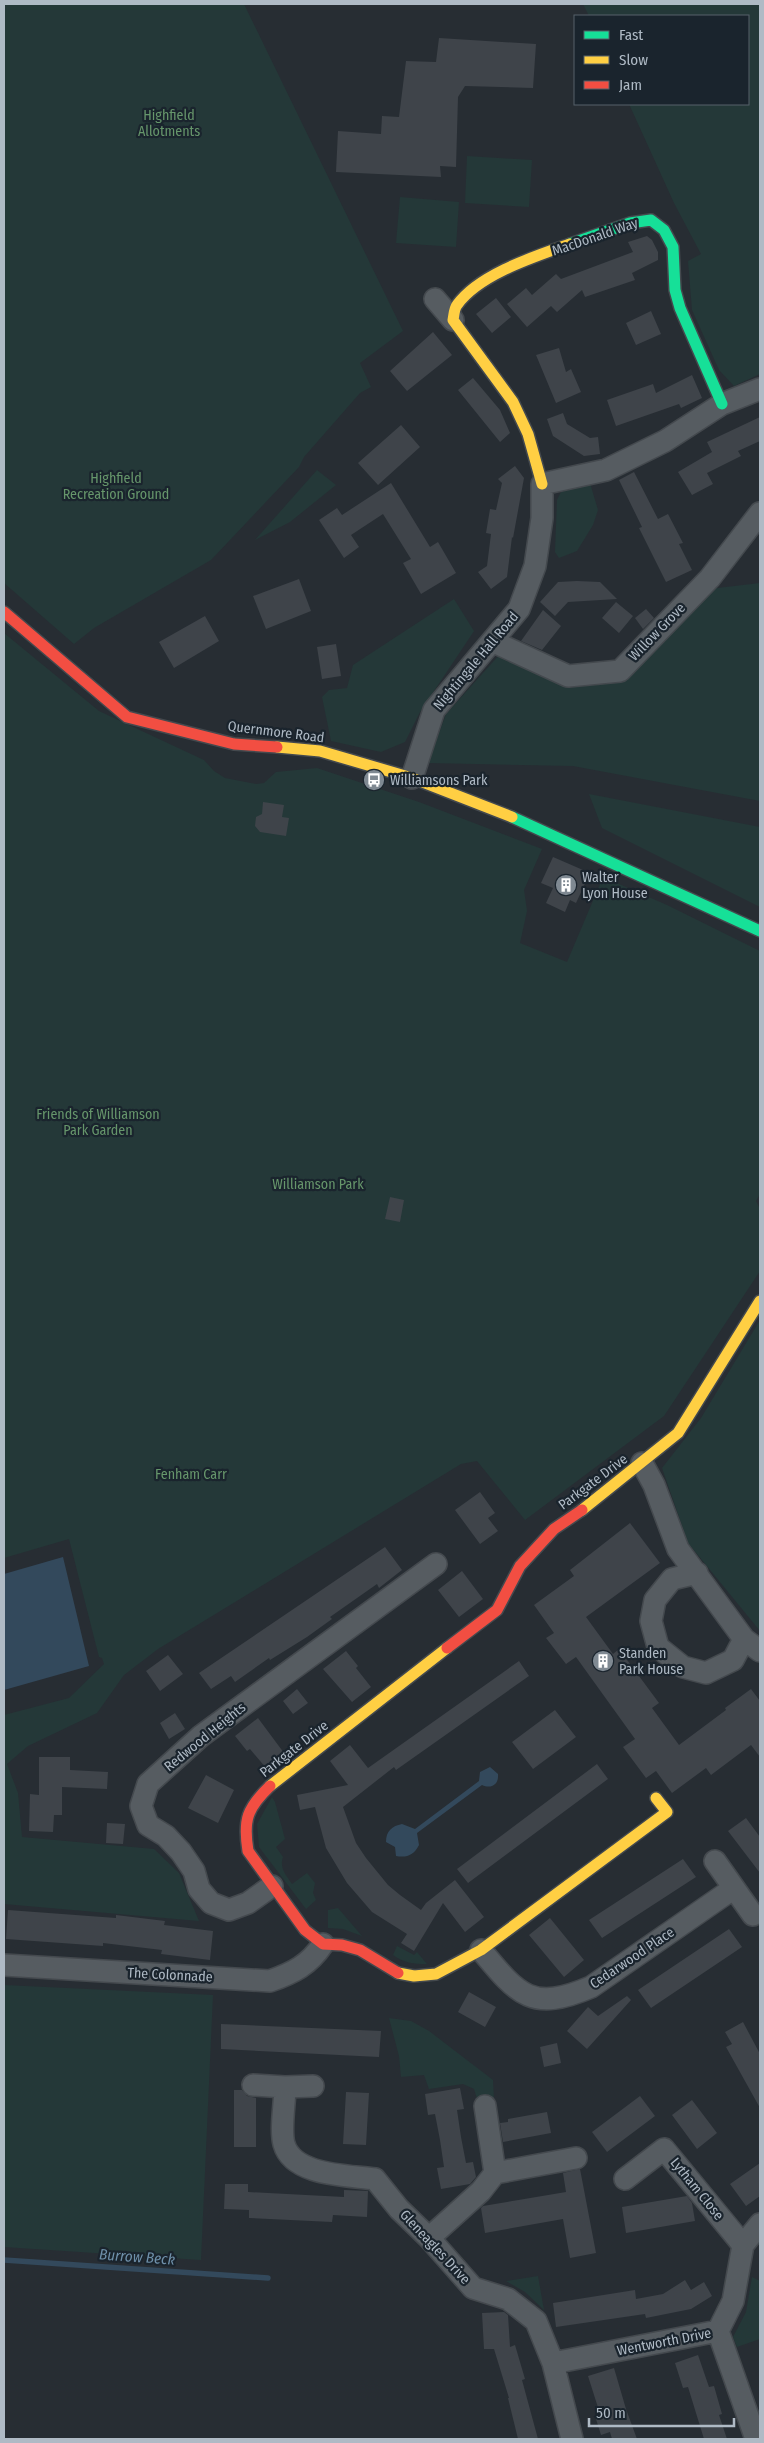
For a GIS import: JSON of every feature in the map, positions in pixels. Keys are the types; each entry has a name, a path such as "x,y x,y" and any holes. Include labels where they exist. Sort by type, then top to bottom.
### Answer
{"street":[{"name":"MacDonald Way","path":"453,320 456,306 470,291 501,270 630,222 651,220 664,230 673,247 675,290 680,308 722,404"},
{"path":"435,299 453,320 513,402 528,434 542,484 606,470 665,441 722,404 760,389"},
{"name":"Nightingale Hall Road","path":"412,778 434,710 494,642 519,609 531,579 542,518 542,484"},
{"name":"Willow Grove","path":"494,642 568,676 620,671 710,578 760,513"},
{"name":"Quernmore Road","path":"4,612 127,717 234,744 320,751 412,778 522,820 760,931"},
{"name":"Parkgate Drive","path":"323,1944 305,1930 248,1851 245,1820 251,1804 280,1776 497,1610 520,1566 554,1529 642,1463 678,1433 760,1301"},
{"path":"642,1463 654,1484 678,1549 697,1573 752,1645 733,1660 706,1673 683,1667 658,1647 651,1621 656,1600 672,1579 697,1573"},
{"name":"Redwood Heights","path":"272,1886 248,1904 229,1910 211,1903 199,1889 194,1871 181,1852 166,1836 148,1825 141,1806 148,1784 201,1736 436,1564"},
{"path":"323,1944 360,1950 395,1973 414,1976 436,1974 481,1950 667,1812 656,1798"},
{"path":"715,1861 753,1914"},
{"name":"Cedarwood Place","path":"481,1950 508,1983 522,1993 545,2001 569,1997 591,1987 734,1888"},
{"name":"The Colonnade","path":"4,1965 270,1980 293,1973 312,1959 323,1944"},
{"path":"253,2085 313,2086"},
{"name":"Gleneagles Drive","path":"285,2087 284,2142 289,2157 305,2168 375,2179 399,2209 429,2238 473,2288 508,2299 536,2321 553,2364 572,2439"},
{"path":"486,2106 495,2173"},
{"name":"Lytham Close","path":"625,2179 664,2149 743,2245"},
{"path":"429,2238 481,2191 495,2173 576,2158"},
{"name":"Wentworth Drive","path":"553,2364 718,2331 733,2302 743,2245 760,2224"},
{"path":"718,2331 756,2439"}],"green space":[{"path":"4,4 244,4 403,331 360,363 371,387 360,393 304,457 299,467 211,560 94,628 74,644 4,583"},
{"path":"583,4 760,4 760,374 734,386 719,370 692,310 688,261 701,254 674,203 629,105 749,105 749,15 588,15"},
{"path":"467,156 532,160 529,207 465,203"},
{"path":"400,197 459,202 456,247 396,243"},
{"path":"317,470 336,485 290,522 255,540"},
{"path":"590,483 598,510 593,525 577,551 559,558 555,552 557,500 561,492"},
{"path":"760,583 760,801 573,766 428,763 446,714 501,653 620,678 709,589"},
{"path":"454,599 474,631 420,712 405,742 381,752 331,741 322,697 329,690 347,688 353,665"},
{"name":"Williamson Park","path":"4,633 99,711 204,760 214,771 225,778 256,784 264,783 276,772 317,768 419,802 542,849 524,890 527,911 520,943 567,962 603,877 667,905 760,951 760,1194 756,1201 760,1209 760,1271 664,1416 525,1520 477,1461 461,1464 158,1649 124,1675 97,1713 28,1746 7,1764 18,1793 22,1837 154,1849 179,1873 199,1921 4,1904 4,1715 69,1698 104,1664 102,1658 99,1657 69,1539 4,1558"},
{"path":"589,794 760,827 760,907 602,828"},
{"path":"760,1320 760,1631 688,1543 662,1468 701,1418"},
{"path":"272,1797 285,1839 276,1847 283,1857 282,1865 284,1871 292,1884 307,1873 315,1883 313,1893 316,1900 306,1909 259,1847 257,1824"},
{"path":"338,1908 362,1936 343,1929 328,1928 328,1910"},
{"path":"397,1946 414,1955 417,1952 427,1964 417,1964 397,1958 393,1955"},
{"path":"4,1985 213,1995 201,2260 4,2247"},
{"path":"389,2018 411,2021 429,2031 493,2080 494,2100 478,2102 474,2089 463,2084 429,2089 424,2075 401,2077 399,2056"},
{"path":"538,2276 544,2310 525,2292 506,2281"},
{"path":"752,2277 760,2281 760,2339 737,2347 733,2337 746,2312"}],"water":[{"path":"63,1557 89,1666 4,1690 4,1574"},
{"path":"490,1767 498,1774 494,1785 488,1787 482,1785 417,1833 419,1845 415,1851 404,1857 396,1856 395,1847 386,1842 390,1830 402,1824 415,1829 479,1781 480,1772"}],"building":[{"path":"439,38 536,44 533,88 465,86 458,97 456,167 440,166 441,177 336,172 338,131 381,134 382,116 399,117 406,61 436,62"},
{"path":"647,236 652,240 658,252 658,260 632,273 635,280 585,297 582,290 557,312 551,306 527,327 507,304 526,288 532,295 556,274 561,279 633,252 628,242"},
{"path":"496,298 511,317 492,333 476,314"},
{"path":"651,311 661,334 636,345 626,323"},
{"path":"433,332 452,355 407,391 390,371"},
{"path":"559,348 566,372 571,369 581,392 556,403 536,355"},
{"path":"692,375 702,398 681,408 679,404 616,426 607,400 653,384 656,393"},
{"path":"473,378 500,410 510,433 500,442 458,390"},
{"path":"563,413 567,424 590,438 598,437 600,454 584,456 553,436 547,419"},
{"path":"760,417 760,441 738,451 741,456 707,473 713,484 692,495 678,472 712,452 707,442"},
{"path":"401,425 420,447 378,485 358,463"},
{"path":"515,466 524,478 512,537 507,577 491,589 478,572 487,566 491,534 486,533 490,509 496,510 502,483 498,479"},
{"path":"634,472 658,519 668,514 683,543 679,544 692,570 666,582 639,528 642,527 619,480"},
{"path":"391,483 430,547 438,542 456,573 421,594 403,563 411,559 383,514 351,535 359,547 344,558 319,520 337,508 342,515"},
{"path":"299,579 311,611 266,629 253,596"},
{"path":"558,582 600,582 617,599 568,602 555,616 540,602"},
{"path":"616,602 633,616 619,633 602,618"},
{"path":"646,609 654,618 643,629 635,618"},
{"path":"543,610 561,626 542,650 521,641"},
{"path":"205,616 219,641 174,668 159,642"},
{"path":"336,644 341,676 322,679 317,647"},
{"path":"263,802 284,805 282,817 289,818 286,836 260,832 255,826 256,817 262,814"},
{"name":"Walter Lyon House","path":"553,857 590,873 576,903 570,900 565,912 546,903 553,888 541,883"},
{"path":"390,1197 404,1200 400,1222 385,1219"},
{"path":"480,1492 495,1513 488,1518 498,1531 480,1544 455,1510"},
{"name":"Standen Park House","path":"630,1523 660,1563 586,1617 613,1654 619,1649 659,1703 652,1708 679,1745 751,1689 760,1701 760,1757 751,1745 711,1775 706,1768 672,1793 656,1771 646,1778 623,1747 635,1739 576,1657 566,1664 546,1638 554,1633 534,1605 574,1576 570,1570"},
{"path":"385,1547 402,1570 379,1588 377,1584 330,1617 332,1619 307,1637 270,1660 269,1658 235,1682 231,1676 211,1689 199,1673"},
{"path":"462,1571 483,1599 459,1617 438,1590"},
{"path":"346,1651 371,1687 352,1702 323,1669"},
{"path":"168,1655 183,1674 160,1691 146,1671"},
{"path":"519,1661 529,1676 396,1770 394,1767 343,1807 356,1843 388,1885 400,1895 421,1910 426,1903 455,1880 484,1917 465,1932 443,1903 414,1951 401,1943 407,1934 372,1912 347,1883 326,1848 315,1807 300,1810 297,1795 348,1785 330,1761 350,1745 368,1768"},
{"path":"297,1689 308,1703 293,1714 283,1701"},
{"path":"555,1710 576,1737 533,1769 512,1742"},
{"path":"175,1713 185,1729 169,1739 160,1723"},
{"path":"258,1718 284,1753 266,1768 250,1749 247,1751 235,1736"},
{"path":"39,1757 70,1757 70,1770 108,1772 107,1789 62,1787 62,1815 54,1815 53,1832 29,1831 30,1794 39,1795"},
{"path":"597,1764 608,1779 468,1883 457,1869"},
{"path":"206,1775 234,1790 218,1823 188,1808"},
{"path":"746,1818 760,1837 760,1873 728,1831"},
{"path":"107,1823 125,1824 123,1844 106,1843"},
{"path":"683,1859 696,1877 602,1938 589,1920"},
{"path":"8,1910 116,1918 116,1915 165,1921 164,1925 213,1931 210,1960 161,1954 162,1950 103,1943 103,1946 6,1939"},
{"path":"550,1918 584,1960 564,1977 529,1935"},
{"path":"729,1929 742,1947 651,2008 638,1990"},
{"path":"469,1992 496,2007 485,2027 458,2012"},
{"path":"627,1996 631,2000 587,2049 567,2031 588,2007 598,2016"},
{"path":"743,2022 760,2054 760,2108 726,2047 732,2044 725,2032"},
{"path":"221,2024 381,2031 379,2057 221,2049"},
{"path":"557,2043 561,2063 544,2067 540,2047"},
{"path":"460,2088 464,2109 457,2110 461,2137 466,2163 473,2162 476,2177 470,2184 441,2189 437,2168 444,2167 440,2140 435,2114 428,2115 425,2094"},
{"path":"234,2090 242,2090 247,2096 256,2098 256,2147 234,2147"},
{"path":"346,2092 369,2093 366,2145 343,2144"},
{"path":"640,2096 655,2116 607,2152 592,2132"},
{"path":"692,2100 717,2133 697,2149 672,2115"},
{"path":"547,2112 551,2133 503,2142 500,2123 508,2122 508,2119"},
{"path":"760,2163 760,2196 746,2206 730,2184"},
{"path":"580,2169 596,2253 570,2258 563,2219 485,2233 481,2208 483,2206 566,2192 563,2173"},
{"path":"225,2184 248,2184 248,2192 344,2197 344,2190 368,2191 367,2217 333,2215 332,2222 249,2218 249,2210 224,2209"},
{"path":"687,2196 692,2203 695,2221 626,2233 622,2207"},
{"path":"685,2280 691,2290 704,2282 712,2296 691,2309 646,2318 645,2314 556,2327 553,2303 635,2290 636,2299 663,2294"},
{"path":"504,2312 508,2315 510,2347 515,2345 525,2379 522,2380 538,2439 518,2439 509,2398 494,2349 484,2349 482,2313"},
{"path":"698,2355 709,2387 714,2386 722,2414 719,2415 727,2439 704,2439 688,2387 683,2388 675,2363"},
{"path":"614,2368 637,2439 612,2439 610,2432 601,2435 596,2419 601,2417 588,2376"}],"waterway":[{"name":"Burrow Beck","path":"4,2260 268,2278"}],"traffic: fast":[{"path":"570,244 630,223 651,220 664,230 673,247 675,290 680,308 722,404"},
{"path":"512,817 760,931"}],"traffic: slow":[{"path":"542,484 528,434 513,402 453,320 457,305 479,284 509,267 570,244"},
{"path":"277,747 320,751 412,778 512,817"},
{"path":"582,1510 678,1433 760,1301"},
{"path":"270,1786 447,1648"},
{"path":"398,1973 414,1976 436,1974 481,1950 667,1812 656,1798"}],"traffic: jam":[{"path":"4,612 127,717 234,744 277,747"},
{"path":"447,1648 497,1610 520,1566 554,1529 582,1510"},
{"path":"270,1786 256,1801 248,1815 246,1831 248,1851 305,1930 323,1944 342,1945 360,1950 398,1973"}],"place":[{"name":"Williamsons Park","path":"374,780"},
{"name":"Walter Lyon House","path":"566,885"},
{"name":"Standen Park House","path":"603,1661"}],"park label":[{"name":"Highfield Allotments","path":"169,124"},
{"name":"Highfield Recreation Ground","path":"116,486"},
{"name":"Friends of Williamson Park Garden","path":"98,1122"},
{"name":"Fenham Carr","path":"191,1474"}]}
